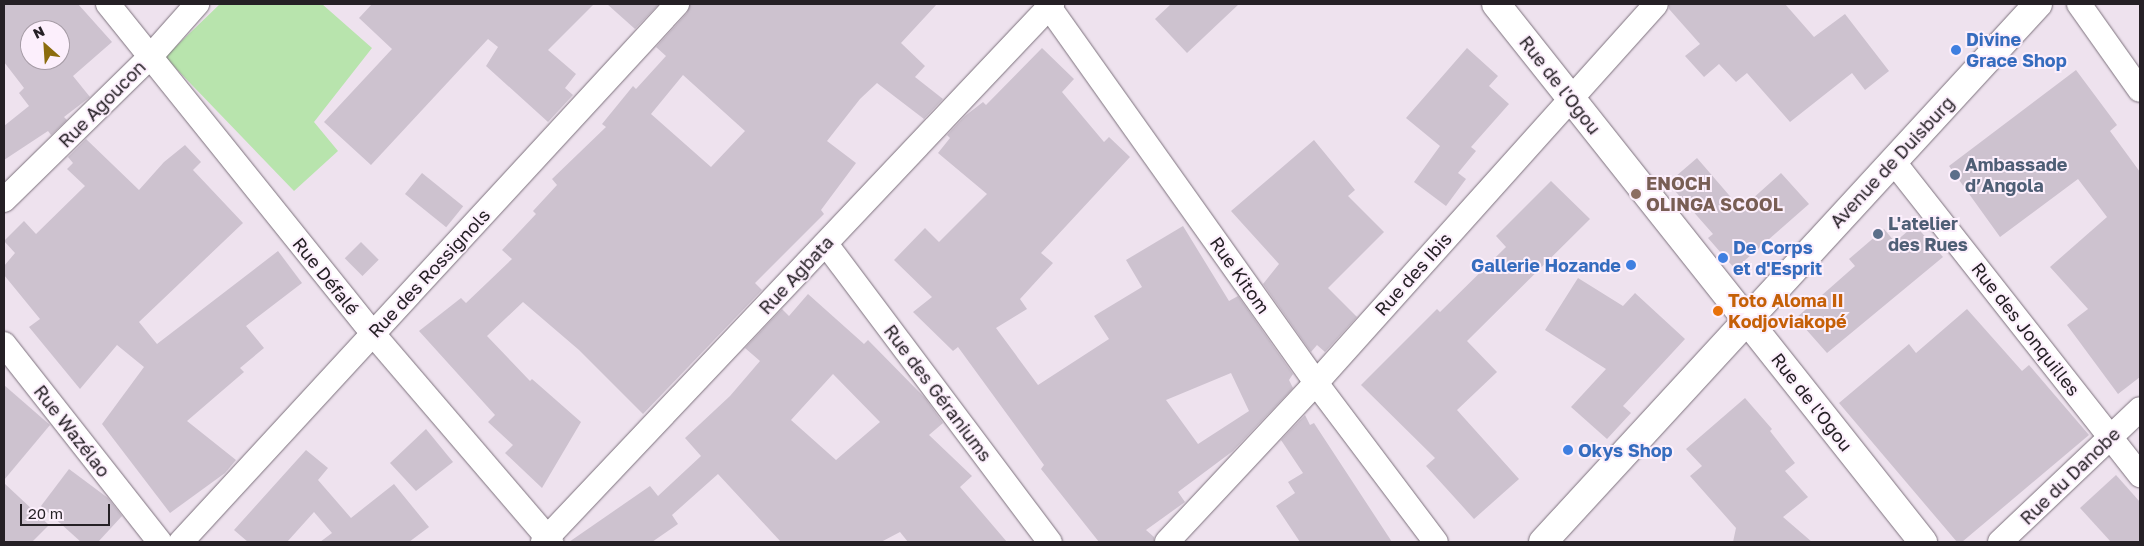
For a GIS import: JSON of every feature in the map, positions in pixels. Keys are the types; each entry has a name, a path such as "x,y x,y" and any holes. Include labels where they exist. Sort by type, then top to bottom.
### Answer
{"street":[{"name":"Rue Défalé","path":"108,4 373,334 547,541"},
{"name":"Rue Agoucon","path":"4,200 150,57 196,4"},
{"name":"Rue des Rossignols","path":"181,542 677,4"},
{"name":"Rue de l'Ogou","path":"1496,4 1923,542"},
{"name":"Rue des Ibis","path":"1167,542 1316,383 1656,4"},
{"name":"Avenue de Duisburg","path":"1543,542 2038,4"},
{"path":"2079,4 2140,90"},
{"name":"Rue Agbata","path":"547,541 1050,5"},
{"name":"Rue Kitom","path":"1050,5 1316,383 1436,542"},
{"name":"Rue des Jonquilles","path":"1893,161 2140,475"},
{"name":"Rue des Géraniums","path":"826,244 1050,542"},
{"name":"Rue Wazélao","path":"4,344 160,542"},
{"name":"Rue du Danobe","path":"2000,542 2140,409"}],"green space":[{"path":"220,4 322,4 372,48 314,122 338,151 294,191 165,57"}],"building":[{"path":"4,4 78,4 112,42 73,76 90,97 64,117 67,120 51,135 48,131 4,160 4,126 29,106 19,93 24,88 4,62"},
{"path":"372,4 594,4 548,50 576,74 565,88 573,95 548,122 486,66 498,47 488,39 371,165 324,122 392,49 359,18"},
{"path":"607,4 659,4 635,29"},
{"path":"690,4 937,4 901,43 925,66 915,77 943,99 924,119 877,83 860,99 827,141 856,163 821,210 824,214 755,283 762,290 643,414 579,350 523,302 487,336 530,381 532,379 581,422 542,488 505,453 513,445 488,422 495,415 419,331 461,298 466,303 512,259 502,250 536,214 533,211 557,185 552,179 606,127 602,124 633,86 636,89 666,56 656,47 687,13","holes":["683,75 745,131 711,167 651,114"]},
{"path":"1171,4 1239,4 1187,53 1155,19"},
{"path":"1669,4 1785,4 1814,37 1845,14 1889,71 1865,90 1852,73 1790,122 1747,73 1736,82 1719,64 1704,77 1685,56 1700,44 1669,9"},
{"path":"1042,48 1074,79 1062,92 1104,142 1109,137 1130,157 1041,253 1053,263 1020,299 1027,309 996,328 1038,385 1109,339 1094,316 1142,287 1126,260 1183,226 1229,301 1238,296 1293,374 1289,380 1293,388 1233,451 1178,492 1185,502 1146,530 1154,537 1154,542 1099,542 1041,469 1044,465 958,347 953,351 913,312 932,297 894,260 925,228 939,242 987,194 938,153 950,138 947,135 965,116 983,102 986,105","holes":["1231,373 1249,411 1198,444 1166,400"]},
{"path":"1467,48 1498,76 1489,86 1509,104 1471,147 1476,151 1458,173 1466,179 1446,206 1414,182 1440,146 1406,118"},
{"path":"2076,70 2117,125 2110,131 2140,172 2140,377 2118,394 2067,325 2088,309 2050,267 2107,217 2078,179 2000,237 1949,166"},
{"path":"86,139 139,190 164,162 185,145 201,162 193,170 243,223 139,322 157,344 278,251 302,283 246,326 264,348 240,368 244,372 187,421 236,460 225,473 170,513 102,424 144,367 117,345 80,389 29,327 40,319 4,275 4,266 15,253 4,241 24,221 36,234 85,186 67,169 73,163 68,157"},
{"path":"1314,140 1355,190 1348,196 1384,232 1328,288 1357,317 1325,352 1317,345 1311,352 1263,284 1279,264 1231,211"},
{"path":"1697,158 1741,209 1781,173 1809,204 1735,269 1708,238 1713,234 1668,183"},
{"path":"422,173 463,206 446,227 405,194"},
{"path":"1551,181 1590,219 1467,341 1497,372 1457,410 1519,479 1474,519 1426,466 1435,458 1361,385 1437,309 1440,312 1506,247 1496,236"},
{"path":"1915,225 1943,257 1827,353 1796,318 1855,266 1849,259 1884,229 1895,242"},
{"path":"361,242 379,260 362,276 345,258"},
{"path":"1578,278 1623,306 1635,293 1685,339 1623,406 1631,413 1607,439 1571,407 1606,369 1545,330"},
{"path":"808,294 864,344 868,340 925,398 943,423 929,435 972,476 960,487 1007,542 908,542 900,532 881,542 781,542 718,474 672,515 678,524 652,542 569,542 650,486 658,496 701,456 685,438 730,396 760,361 745,348 782,309 789,316","holes":["833,374 880,422 836,460 791,420"]},
{"path":"1967,309 2022,371 2029,365 2089,435 1962,542 1957,542 1839,403 1909,344 1916,353"},
{"path":"4,385 50,425 4,480"},
{"path":"1745,398 1772,429 1770,431 1795,463 1785,471 1808,497 1783,517 1812,542 1733,542 1736,528 1690,476 1702,466 1686,449"},
{"path":"1305,415 1310,425 1314,423 1392,542 1300,542 1276,506 1295,493 1288,482 1303,473 1281,440"},
{"path":"426,429 453,462 416,491 390,463"},
{"path":"306,450 328,468 318,480 351,518 394,484 429,527 409,542 320,542 332,533 314,512 287,542 248,542 234,530"},
{"path":"69,469 108,498 122,516 98,542 81,542 41,506"},
{"path":"2116,475 2140,502 2140,542 2111,542 2080,508"},
{"path":"4,483 49,525 32,542 4,542"}],"place":[{"name":"Divine Grace Shop","path":"1956,50"},
{"name":"Ambassade d’Angola","path":"1955,175"},
{"name":"ENOCH OLINGA SCOOL","path":"1636,194"},
{"name":"L'atelier des Rues","path":"1878,234"},
{"name":"De Corps et d'Esprit","path":"1723,258"},
{"name":"Gallerie Hozande","path":"1631,265"},
{"name":"Toto Aloma II Kodjoviakopé","path":"1718,311"},
{"name":"Okys Shop","path":"1568,450"}]}
